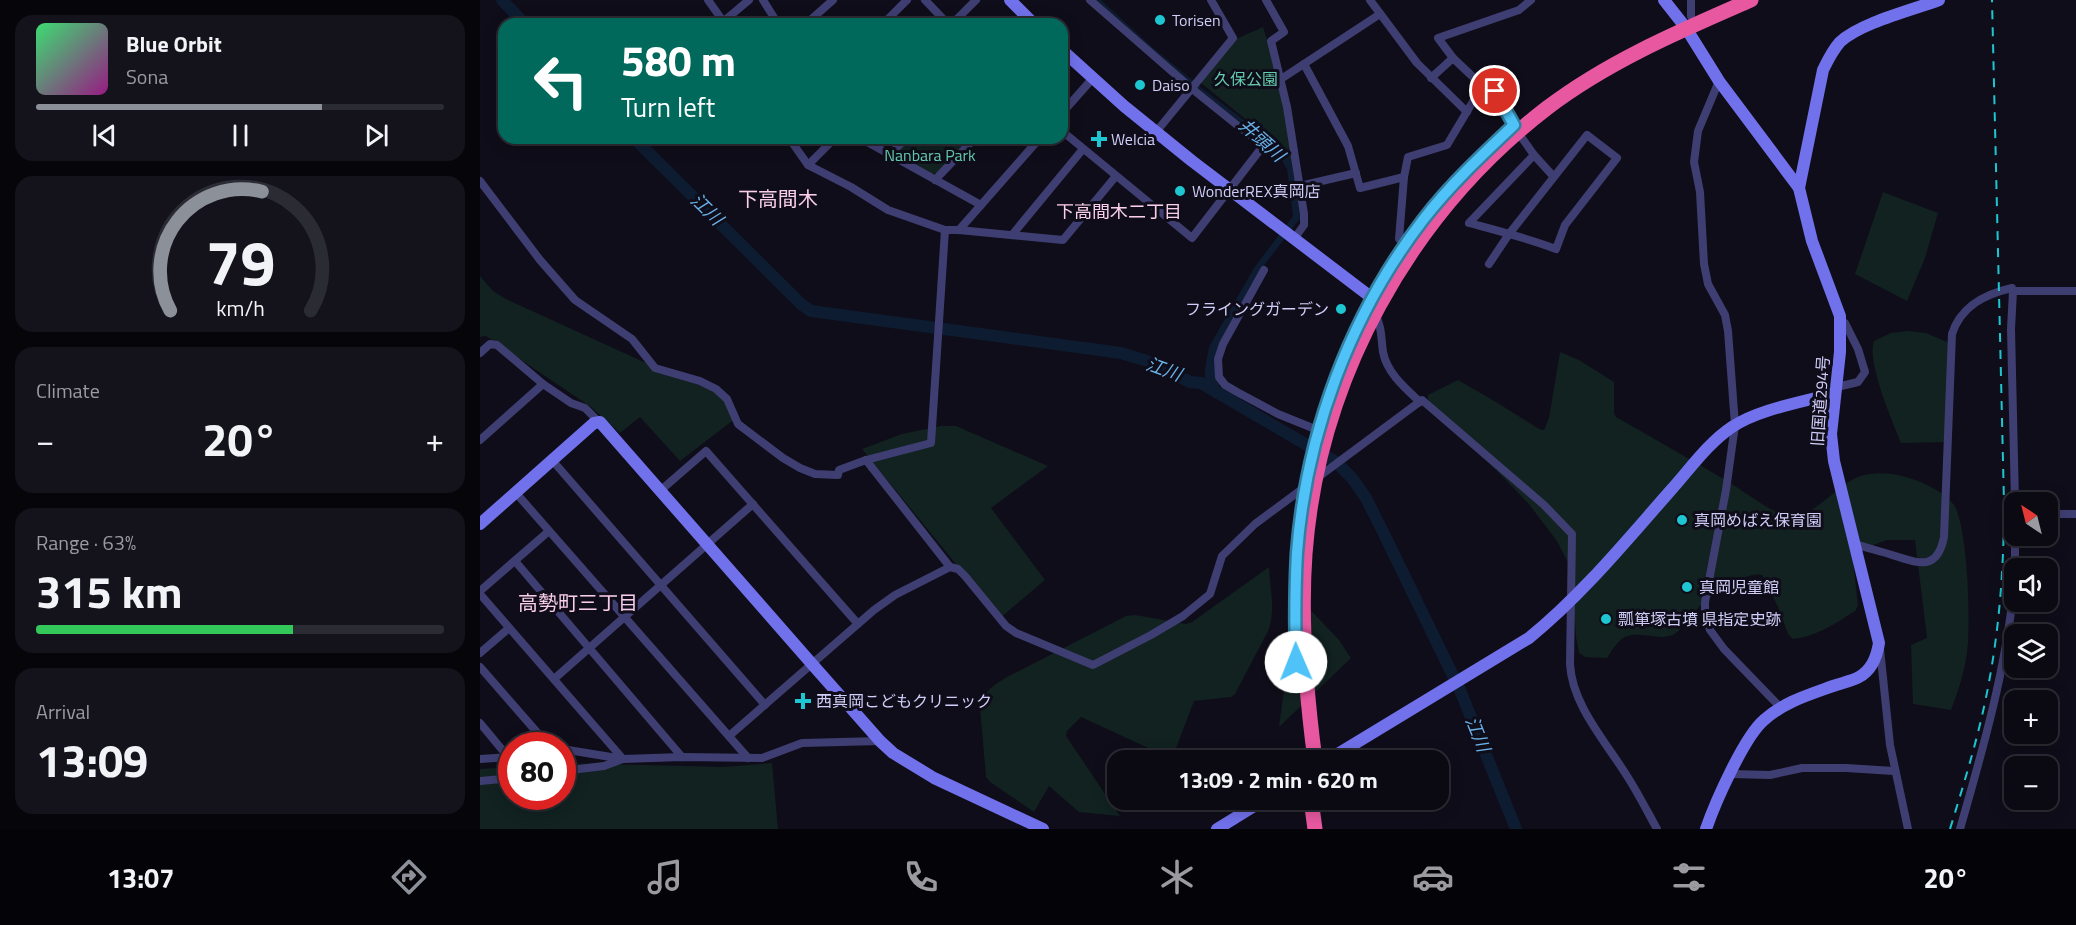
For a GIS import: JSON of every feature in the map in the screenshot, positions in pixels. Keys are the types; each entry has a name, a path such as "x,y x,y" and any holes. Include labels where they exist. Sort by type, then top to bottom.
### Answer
{"highway":[{"path":"1304,750 1298,694 1295,625 1298,551 1311,483 1321,462 1321,435 1343,361 1375,305 1406,243 1460,177 1516,128 1599,63 1728,0"},
{"path":"1686,22 1751,0"},
{"path":"1375,305 1446,205 1516,128"},
{"path":"1311,483 1305,552 1303,623 1307,692 1314,750"},
{"path":"1312,810 1315,829"},
{"path":"1322,810 1325,829"}],"street":[{"path":"708,0 721,18"},
{"path":"729,18 749,0"},
{"path":"763,0 774,18"},
{"path":"813,18 833,0"},
{"path":"889,18 907,0"},
{"path":"925,0 944,18"},
{"path":"956,18 976,0"},
{"path":"1010,0 1028,18"},
{"path":"1068,136 1192,238 1263,146 1191,88 1090,0"},
{"path":"1156,132 1233,38 1211,0"},
{"path":"1266,0 1284,32 1271,41 1281,79 1300,186 1304,225 1292,238"},
{"path":"1370,0 1416,63 1467,112"},
{"path":"1531,0 1519,10 1438,38 1453,58 1495,91 1534,155 1554,177"},
{"path":"1664,0 1686,22 1719,81 1799,188"},
{"path":"1686,22 1691,0"},
{"name":"旧国道294号","path":"1879,643 1834,461 1831,435 1840,352 1840,316 1812,241 1799,188 1822,70 1830,54 1842,40 1862,28 1939,0"},
{"path":"1281,79 1380,14"},
{"path":"1068,55 1156,132 1375,305 1381,324 1383,353 1390,369 1400,384 1420,402"},
{"path":"1431,78 1453,58"},
{"path":"1304,64 1348,146 1360,188 1404,177"},
{"path":"1068,106 1093,78"},
{"path":"1719,81 1698,131 1694,162 1700,192 1704,264 1708,284 1725,315 1728,331 1735,425 1726,490 1705,602 1705,615 1710,630 1724,649 1780,707"},
{"path":"1406,243 1399,239 1408,157 1447,145 1484,82"},
{"path":"1489,264 1509,234 1587,135 1617,158 1565,225 1556,249 1520,236 1509,234 1469,223 1534,155"},
{"path":"793,144 808,165 897,214 945,230 1063,240 1116,176"},
{"path":"808,165 829,144"},
{"path":"871,144 981,205"},
{"path":"890,155 900,144"},
{"path":"935,180 969,144"},
{"path":"959,230 1035,144"},
{"path":"1012,235 1083,149"},
{"path":"1300,186 1356,173"},
{"path":"480,181 540,260 575,300 632,339 655,368 716,388 727,399 738,424 783,458 815,474 838,476 839,470 866,460 931,443 945,230"},
{"path":"1264,270 1223,344 1218,359 1218,377 1225,385 1321,435"},
{"path":"1855,544 1918,563 1932,561 1941,550 1944,537 1952,334 1956,322 1970,306 1984,297 2012,288"},
{"path":"2015,492 2011,329 2013,291 2076,291"},
{"path":"1344,750 1529,638 1571,601 1718,438 1735,425 1750,417 1858,382 1865,372 1858,349 1845,323 1840,323"},
{"path":"480,353 490,344 497,345 543,384 571,404 585,408 603,423 812,664 893,753 920,771 1043,829"},
{"path":"480,440 543,384"},
{"path":"1321,462 1346,457 1422,400 1544,505 1572,534 1570,672 1578,698 1629,778 1657,829"},
{"path":"480,524 598,421"},
{"path":"661,490 706,451 858,624"},
{"path":"552,460 765,705"},
{"path":"866,460 950,567 958,569 965,576 1006,626 1016,633 1093,665 1151,635 1192,609 1210,594 1222,555 1255,524 1311,483"},
{"path":"516,493 748,758"},
{"path":"554,679 753,504"},
{"path":"2058,514 2076,514"},
{"path":"549,531 480,593 623,759"},
{"path":"515,561 682,757"},
{"path":"729,736 858,624 895,595 950,567"},
{"path":"1960,829 1980,759 2010,634 2012,612"},
{"path":"480,653 509,628"},
{"path":"1706,829 1713,808 1744,748 1761,722 1780,707 1798,698 1859,677 1877,656 1879,643"},
{"path":"1879,643 1894,771 1908,829"},
{"path":"480,667 537,732"},
{"path":"480,723 498,743"},
{"path":"576,751 623,759 762,758 802,743 880,741"},
{"path":"480,759 498,758"},
{"path":"576,769 604,766 623,759"},
{"path":"1731,774 1770,776 1802,768 1894,771"},
{"path":"480,781 498,779"},
{"path":"1217,829 1230,825 1250,810"}],"green space":[{"name":"久保公園","path":"1263,27 1289,107 1293,164 1282,149 1201,83 1236,39"},
{"name":"Nanbara Park","path":"904,144 965,144 938,173 931,174 898,157 898,151"},
{"path":"1883,192 1938,213 1925,258 1907,301 1855,274"},
{"path":"480,276 493,291 506,299 646,363 716,389 736,418 680,461 640,417 620,433 591,407 486,336 480,337"},
{"path":"1908,331 1926,333 1954,345 1949,442 1901,443 1887,407 1874,363 1874,341 1891,333"},
{"path":"1560,352 1579,360 1614,382 1616,417 1782,515 1797,518 1805,515 1851,481 1875,473 1909,478 1929,486 1948,498 1959,517 1962,534 1969,622 1967,653 1961,683 1951,710 1913,704 1911,645 1927,638 1915,540 1887,540 1857,551 1853,560 1858,606 1855,611 1810,635 1793,639 1788,634 1762,575 1755,575 1737,581 1710,598 1697,609 1679,631 1670,636 1631,635 1625,637 1607,658 1585,657 1579,653 1572,582 1568,563 1557,541 1528,503 1495,469 1447,426 1428,399 1428,395 1458,380 1544,430 1549,418"},
{"path":"940,426 956,426 1048,466 991,508 1045,580 1000,618 862,449 902,434"},
{"path":"1269,567 1272,608 1268,631 1235,694 1231,697 1194,701 1175,750 1153,750 1081,717 1067,731 1066,736 1107,797 1107,810 1116,810 1120,816 1079,812 1049,786 1034,812 986,777 980,708 984,697 993,686 1126,616 1135,615 1186,624"},
{"path":"1297,596 1339,640 1351,658 1279,727"},
{"path":"576,763 724,767 772,763 778,829 480,829 480,769 498,768 498,810 576,810"}],"water":[{"path":"1096,0 1101,0 1203,89 1281,148 1292,163 1301,217 1260,271 1213,358 1214,375 1221,389 1207,381 1206,363 1209,347 1254,268 1293,216 1287,169 1276,151 1171,68"}],"waterway":[{"name":"江川","path":"502,0 519,18"},
{"name":"江川","path":"640,144 801,304 811,311 1121,353 1147,361 1190,382 1201,383 1336,462 1352,478 1366,498 1385,536 1460,690 1516,829"},
{"name":"井頭川","path":"1213,384 1211,368 1220,340"}],"railway":[{"path":"1950,829 1972,756 1985,701 1999,615 2002,570 2004,503 1992,0"}],"place":[{"name":"Torisen","path":"1160,20"},
{"name":"Daiso","path":"1140,85"},
{"name":"Welcia","path":"1099,139"},
{"name":"WonderREX真岡店","path":"1180,191"},
{"name":"フライングガーデン","path":"1341,309"},
{"name":"真岡めばえ保育園","path":"1682,520"},
{"name":"真岡児童館","path":"1687,587"},
{"name":"瓢箪塚古墳 県指定史跡","path":"1606,619"},
{"name":"西真岡こどもクリニック","path":"803,701"}],"district":[{"name":"下高間木","path":"778,198"},
{"name":"下高間木二丁目","path":"1119,211"},
{"name":"高勢町三丁目","path":"578,602"}],"route":[{"path":"1296,662 1298,551 1306,487 1324,414 1351,340 1371,298 1406,243 1424,218 1460,177 1514,125 1495,91"}]}
